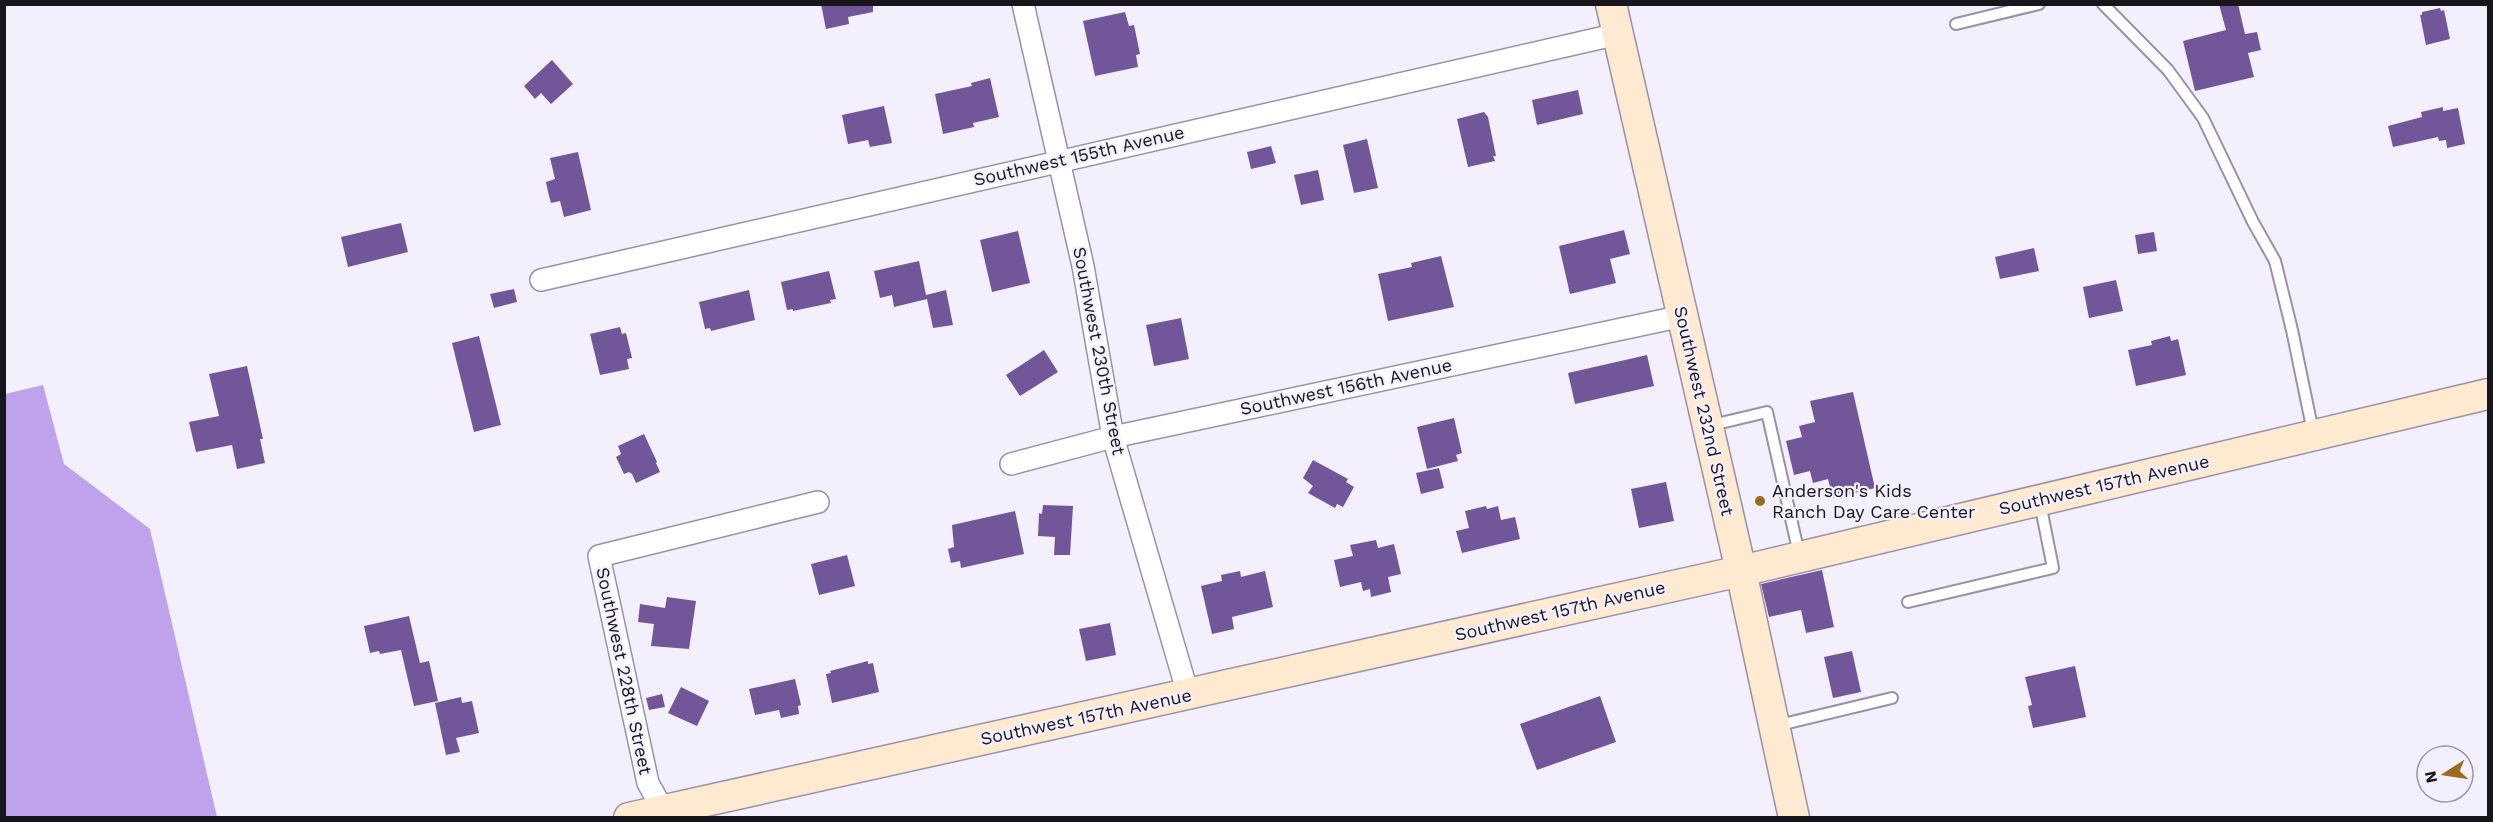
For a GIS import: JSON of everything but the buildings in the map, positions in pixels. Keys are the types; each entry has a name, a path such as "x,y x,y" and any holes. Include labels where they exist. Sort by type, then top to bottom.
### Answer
{"street":[{"name":"Southwest 230th Street","path":"1023,4 1083,266 1113,437 1188,694"},
{"name":"Southwest 232nd Street","path":"1611,4 1741,571 1794,818"},
{"name":"Southwest 155th Avenue","path":"541,280 1618,34"},
{"name":"Southwest 156th Avenue","path":"1011,464 1113,437 1683,316"},
{"name":"Southwest 157th Avenue","path":"629,818 664,814 1741,571 2488,394"},
{"name":"Southwest 228th Street","path":"664,814 648,783 599,556 818,502"}],"lane":[{"path":"1956,24 2039,4"},
{"path":"2103,4 2168,70 2203,118 2248,212 2275,261 2314,436"},
{"path":"1708,426 1767,412 1799,557"},
{"path":"1908,602 2053,568 2039,500"},
{"path":"1774,726 1892,698"}],"shaded area":[{"path":"43,385 64,464 150,529 217,817 5,817 5,394"}],"place":[{"name":"Anderson's Kids Ranch Day Care Center","path":"1760,501"}]}
